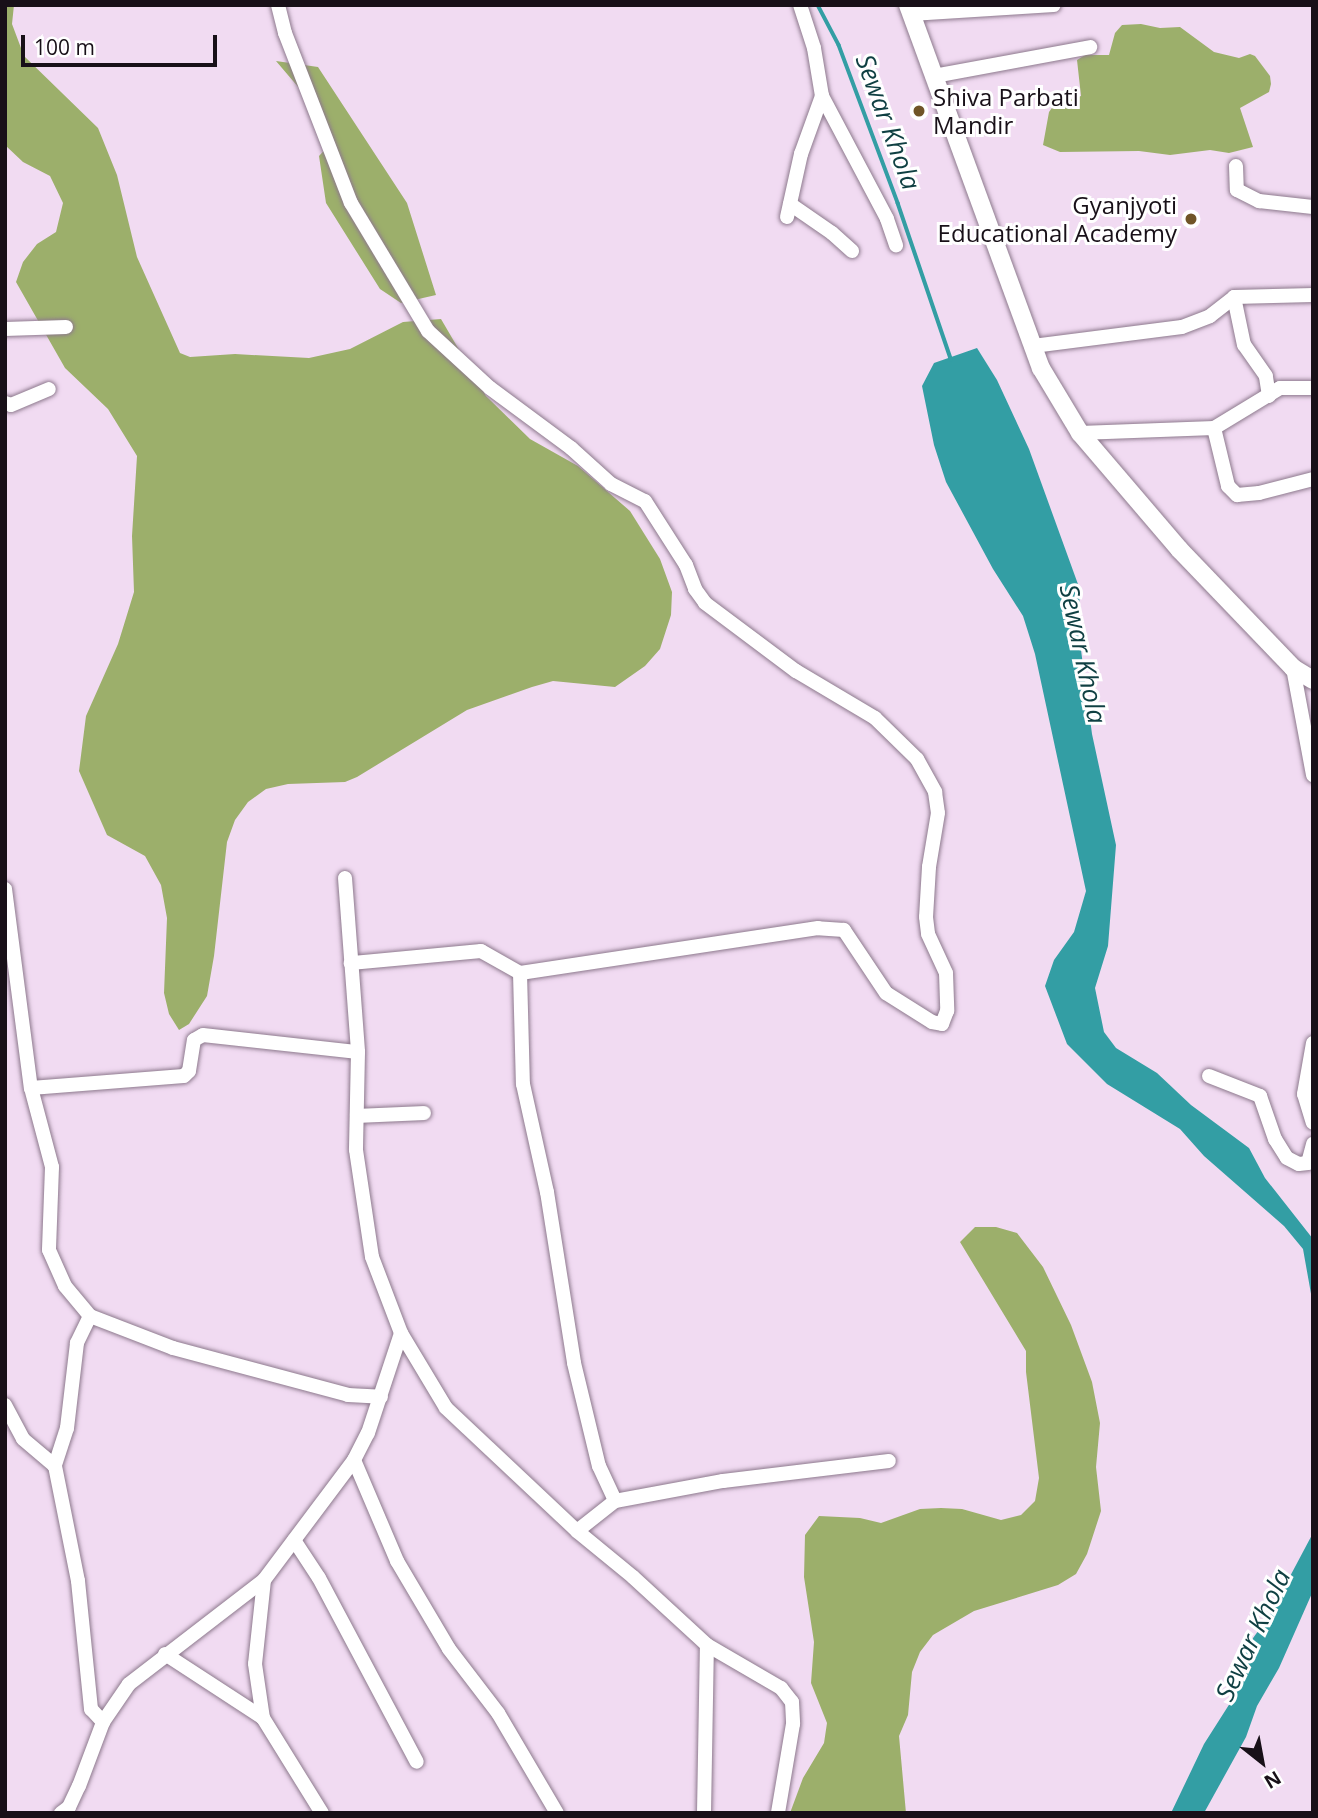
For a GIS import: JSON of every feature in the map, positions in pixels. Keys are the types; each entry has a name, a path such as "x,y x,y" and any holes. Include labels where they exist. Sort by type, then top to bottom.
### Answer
{"street":[{"path":"278,5 285,33 351,203 428,331 490,388 571,448 611,484 645,501 686,565 695,589 705,603 796,671 876,718 917,760 935,792 938,813 929,867 926,917 928,934 946,973 947,1011 942,1024 932,1021 886,993 844,930 818,928 520,973 481,951 351,963"},
{"path":"800,5 814,48 822,96 887,219 896,246"},
{"path":"1054,5 909,10 1041,368 1080,433 1179,549 1293,668 1313,680"},
{"path":"934,76 1090,47"},
{"path":"822,96 801,154 788,210 832,233 852,251"},
{"path":"1236,166 1237,190 1259,201 1313,207"},
{"path":"1033,346 1182,327 1210,316 1234,297 1313,295"},
{"path":"1234,297 1244,345 1266,376 1269,396"},
{"path":"5,329 66,327"},
{"path":"1080,433 1214,428 1280,388 1313,388"},
{"path":"5,403 10,405 49,389"},
{"path":"1214,428 1228,486 1237,495 1259,493 1313,479"},
{"path":"1293,668 1313,775"},
{"path":"345,878 358,1052 356,1150 372,1257 401,1333 446,1408 576,1531 633,1577 707,1645 781,1688 792,1703 793,1724 778,1813"},
{"path":"5,890 31,1088 52,1167 49,1250 65,1286 90,1316 173,1348 348,1395 381,1397"},
{"path":"520,973 523,1084 547,1192 573,1363 599,1466 615,1501"},
{"path":"31,1088 184,1076 189,1071 194,1040 203,1035 358,1052"},
{"path":"1313,1043 1304,1094 1313,1123"},
{"path":"1209,1076 1260,1096 1275,1139 1287,1158 1299,1164 1308,1163 1313,1144"},
{"path":"357,1116 424,1113"},
{"path":"90,1316 78,1343 66,1428 55,1466 78,1581 91,1709 103,1722"},
{"path":"61,1813 69,1807 79,1786 103,1722 129,1684 264,1580 354,1460 381,1397 401,1333"},
{"path":"5,1405 23,1439 55,1466"},
{"path":"354,1460 397,1561 449,1649 498,1713 557,1813"},
{"path":"576,1531 615,1501 723,1480 889,1461"},
{"path":"294,1540 319,1578 416,1762"},
{"path":"262,1718 255,1664 264,1580"},
{"path":"704,1813 707,1645"},
{"path":"165,1654 262,1718 322,1813"}],"green space":[{"path":"5,5 14,5 12,24 24,56 98,128 117,175 137,257 180,353 190,357 235,354 309,358 350,349 403,322 441,319 486,396 530,439 578,466 630,511 660,559 672,592 671,615 660,649 645,666 615,687 553,681 532,687 467,710 345,782 288,784 266,789 248,802 235,820 227,842 207,996 189,1024 179,1030 169,1014 164,993 167,918 161,885 145,856 107,835 79,771 86,716 118,644 134,592 132,536 137,456 108,409 65,368 16,282 23,262 37,244 56,232 63,203 50,176 23,162 5,145"},
{"path":"1141,24 1160,28 1180,27 1214,52 1239,58 1250,54 1255,56 1270,76 1271,84 1269,92 1240,108 1253,147 1229,153 1210,150 1170,155 1139,151 1060,152 1043,145 1049,112 1054,105 1081,96 1077,60 1085,55 1109,55 1115,33 1122,25"},
{"path":"276,61 318,67 407,203 436,295 401,303 380,289 326,203 319,156 332,142 299,88"},
{"path":"975,1227 996,1227 1017,1233 1043,1267 1071,1325 1092,1382 1100,1423 1096,1467 1101,1511 1087,1554 1076,1574 1058,1585 974,1611 933,1635 920,1652 912,1672 908,1715 899,1736 906,1813 790,1813 803,1778 824,1743 827,1723 811,1683 814,1642 804,1577 805,1535 819,1516 860,1518 881,1523 920,1509 941,1508 962,1509 1001,1520 1021,1515 1035,1501 1039,1478 1026,1372 1026,1351 960,1242"}],"water":[{"path":"977,348 997,380 1029,449 1079,587 1081,650 1092,734 1116,845 1108,946 1095,988 1104,1032 1116,1048 1157,1073 1191,1105 1249,1148 1265,1178 1313,1239 1313,1305 1303,1249 1284,1226 1204,1156 1180,1129 1107,1084 1067,1044 1045,986 1054,960 1074,932 1086,891 1035,654 1023,616 993,569 946,482 934,445 922,386 934,363"},
{"path":"1313,1533 1313,1591 1279,1668 1257,1706 1246,1737 1204,1813 1171,1813 1204,1744 1232,1700 1248,1645 1269,1616"}],"waterway":[{"name":"Sewar Khola","path":"818,5 839,45 898,203 951,359"}],"place":[{"name":"Shiva Parbati Mandir","path":"919,111"},
{"name":"Gyanjyoti Educational Academy","path":"1191,219"}]}
